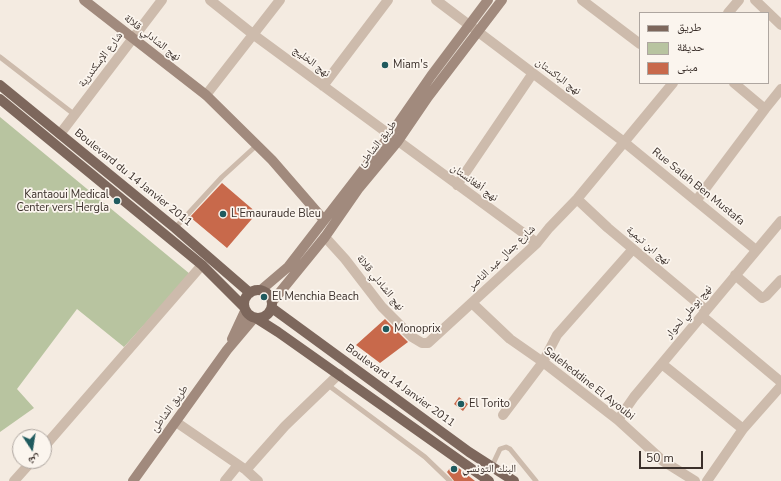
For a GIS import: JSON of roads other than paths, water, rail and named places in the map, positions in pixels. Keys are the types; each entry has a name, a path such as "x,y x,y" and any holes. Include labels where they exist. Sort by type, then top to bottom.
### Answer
{"main road":[{"name":"Boulevard du 14 Janvier 2011","path":"0,85 175,228 250,292"},
{"name":"Boulevard du 14 Janvier 2011","path":"0,99 202,265 244,309"},
{"path":"255,318 267,315 272,305 270,297 261,290 250,292 244,302 244,309 255,318 339,374 489,481"},
{"name":"Boulevard 14 Janvier 2011","path":"272,305 469,452 514,481"}],"street":[{"name":"نهج الشادلي قلالة","path":"84,0 206,95 292,181 324,220"},
{"name":"شارع الإسكندرية","path":"60,134 162,0"},
{"name":"نهج الخليج","path":"210,0 254,35 394,138"},
{"path":"206,95 280,0"},
{"path":"323,86 388,0"},
{"name":"نهج الباكستان","path":"436,0 624,142"},
{"name":"طريق الشاطئ","path":"272,305 325,237 394,138 469,25 488,0"},
{"name":"طريق الشاطئ","path":"261,290 288,267 324,220 428,97 502,0"},
{"path":"582,0 639,43"},
{"path":"729,12 739,0"},
{"path":"755,0 767,12"},
{"path":"769,13 781,25"},
{"path":"457,185 533,73"},
{"name":"شارع جمال عبد الناصر","path":"419,342 428,343 537,244 672,84"},
{"path":"735,84 765,109"},
{"path":"696,201 781,89"},
{"name":"نهج أفغانستان","path":"394,138 537,244"},
{"name":"Rue Salah Ben Mustafa","path":"624,142 756,250"},
{"name":"نهج ابن تيمية","path":"576,199 781,382"},
{"name":"نهج بوعلي لحوار","path":"618,420 735,275 779,226"},
{"name":"نهج الشادلي قلالة","path":"325,237 345,259 382,307 419,342"},
{"path":"503,415 543,362 557,336 633,249"},
{"path":"52,438 202,265"},
{"path":"735,275 762,298 766,296 781,280"},
{"name":"Saleheddine El Ayoubi","path":"472,303 510,339 543,362 618,420 663,461 695,481"},
{"name":"طريق الشاطئ","path":"227,350 244,309"},
{"name":"طريق الشاطئ","path":"133,481 227,350 255,318"},
{"path":"662,364 743,429"},
{"path":"225,481 242,468 339,374"},
{"path":"707,481 743,429 781,386"},
{"path":"176,422 242,468 258,481"},
{"path":"14,481 25,469"}],"lane":[{"path":"0,57 75,115"},
{"path":"175,228 222,177 257,145"},
{"path":"328,385 425,457 450,481"},
{"path":"492,466 500,449 506,447 510,449 536,481"}],"place":[{"name":"Miam's","path":"385,65"},
{"name":"Kantaoui Medical Center vers Hergla","path":"117,201"},
{"name":"L'Emauraude Bleu","path":"223,214"},
{"name":"El Menchia Beach","path":"264,297"},
{"name":"Monoprix","path":"386,329"},
{"name":"El Torito","path":"461,404"},
{"name":"البنك التونسي","path":"454,469"}]}
